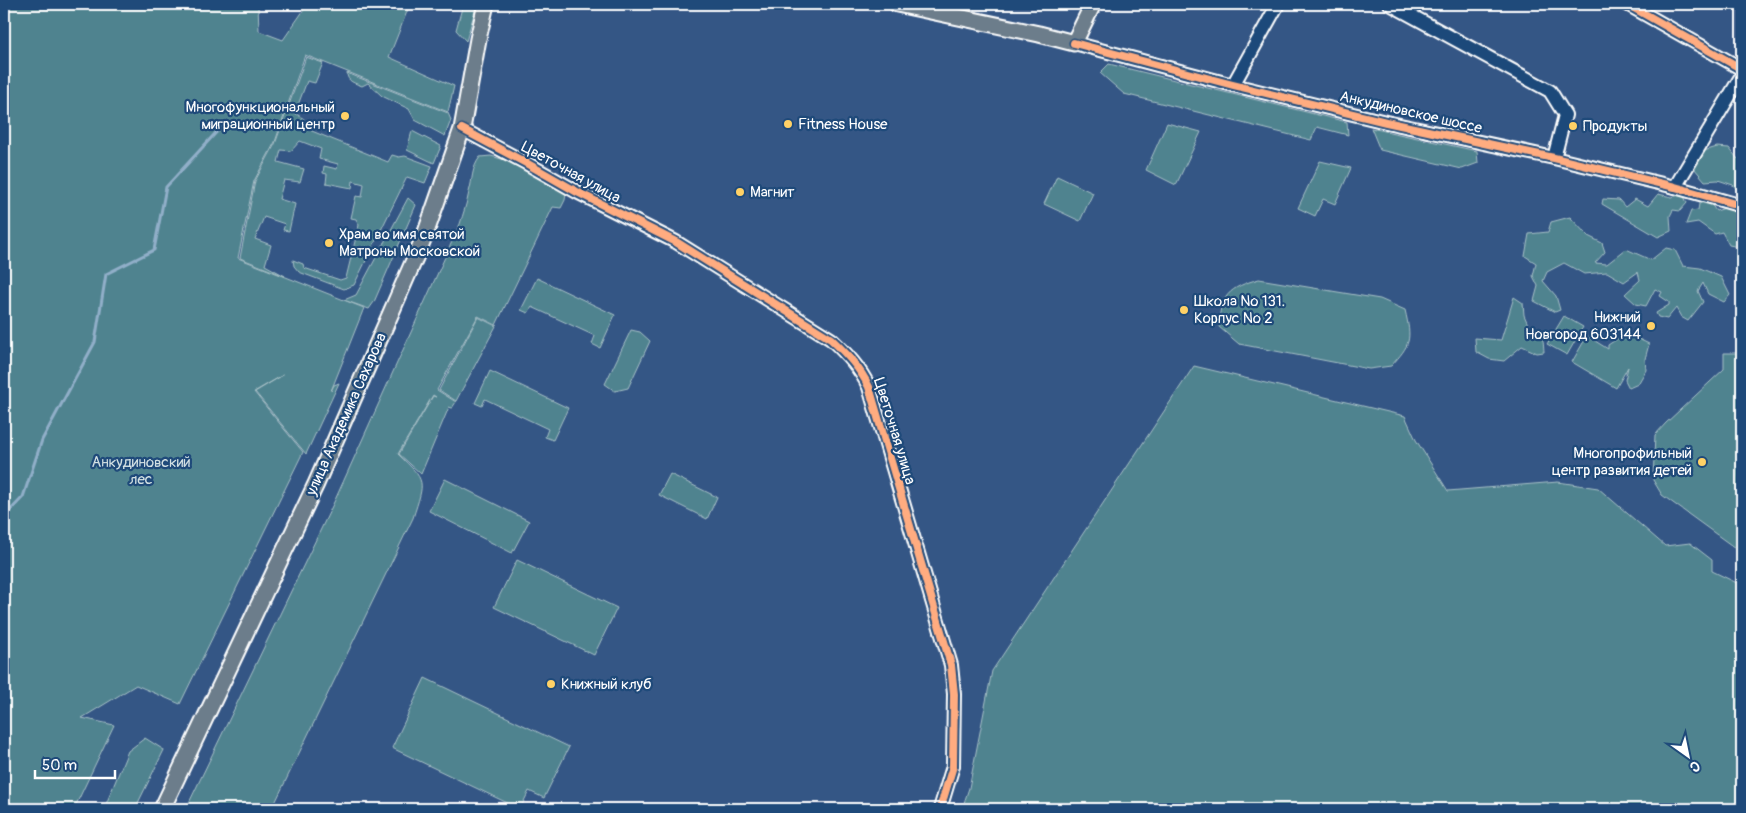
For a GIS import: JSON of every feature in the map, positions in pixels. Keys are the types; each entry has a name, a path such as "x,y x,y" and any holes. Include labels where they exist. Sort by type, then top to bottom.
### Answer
{"main road":[{"name":"улица Академика Сахарова","path":"162,809 316,484 425,235 462,129 486,4"},
{"name":"Анкудиновское шоссе","path":"897,4 925,7 1074,43"},
{"path":"1074,43 1093,4"}],"street":[{"path":"1233,85 1278,4"},
{"path":"1390,4 1550,91 1565,115 1554,158"},
{"path":"1627,4 1742,69"},
{"name":"Анкудиновское шоссе","path":"1074,43 1233,85 1386,122 1554,158 1675,187 1742,206"},
{"path":"1675,187 1742,75"},
{"name":"Цветочная улица","path":"462,129 577,192 676,242 831,339 849,356 862,373 869,387 951,666 954,694 953,766 940,809"}],"green space":[{"name":"Анкудиновский лес","path":"4,4 258,4 259,31 283,40 308,4 410,4 389,57 454,86 448,112 305,55 275,142 254,181 238,258 364,308 331,391 334,385 339,383 306,454 255,392 283,375 254,392 303,452 180,704 136,685 82,718 114,725 74,809 4,809"},
{"path":"463,4 477,4 466,41 456,30"},
{"path":"306,57 323,63 315,83 307,81 295,113 304,119 302,127 388,162 392,155 405,156 432,166 425,183 407,177 354,285 344,289 299,272 294,266 293,260 303,264 304,268 340,280 346,278 359,225 356,219 351,218 356,196 362,197 364,184 353,181 352,188 326,183 327,174 323,173 324,166 337,169 338,164 319,159 321,149 300,141 291,151 281,150 278,162 304,169 300,182 284,180 279,199 295,204 289,231 283,230 285,224 264,217 255,239 271,245 265,265 285,276 240,258 255,181 275,144"},
{"path":"1109,64 1347,122 1348,135 1317,127 1311,140 1124,94 1100,73"},
{"path":"347,73 448,113 451,120 445,136 415,120 409,109 382,96 368,83 362,86 352,82 348,78"},
{"path":"1167,123 1201,132 1176,185 1146,170"},
{"path":"1371,128 1477,151 1478,163 1462,169 1380,150"},
{"path":"412,131 441,146 434,163 407,150"},
{"path":"1717,147 1729,148 1742,161 1742,195 1733,185 1718,180 1705,181 1694,168 1704,151"},
{"path":"491,156 510,162 539,177 566,194 565,200 561,208 553,207 496,325 478,316 437,390 456,402 452,408 449,407 421,474 399,454 433,396 436,397 433,395 398,454 414,470 421,482 420,496 413,518 272,809 186,809 335,500 460,224 475,166 480,157"},
{"path":"1320,161 1351,168 1335,204 1323,199 1315,216 1298,208"},
{"path":"1057,176 1093,193 1080,221 1044,204"},
{"path":"1658,194 1672,197 1683,194 1687,203 1680,211 1673,210 1670,216 1671,231 1658,237 1602,204 1603,199 1619,200 1625,207 1635,199 1648,206"},
{"path":"408,198 416,205 374,302 369,309 344,300 356,295"},
{"path":"1708,200 1716,211 1728,207 1740,211 1743,229 1739,247 1729,245 1722,232 1715,234 1698,222 1686,224 1691,211 1698,210 1699,204"},
{"path":"1570,217 1588,236 1602,243 1605,252 1595,263 1607,264 1626,249 1651,260 1666,248 1675,250 1683,266 1700,268 1721,277 1730,295 1724,302 1708,294 1703,283 1698,291 1703,302 1688,321 1681,317 1676,308 1667,319 1658,317 1656,313 1669,305 1669,302 1660,296 1662,292 1655,289 1646,306 1636,304 1625,294 1640,280 1638,272 1624,282 1607,272 1584,274 1564,263 1547,272 1543,281 1556,296 1560,310 1555,312 1534,301 1538,286 1533,276 1536,263 1525,256 1529,234 1548,232 1551,222"},
{"path":"537,278 615,315 600,348 592,344 595,336 532,307 528,313 521,310"},
{"path":"1259,279 1380,299 1405,310 1409,328 1406,347 1391,366 1369,369 1239,344 1219,327 1221,308 1228,294 1249,282"},
{"path":"1514,297 1523,303 1524,315 1530,329 1542,337 1544,352 1537,353 1522,346 1504,361 1489,359 1476,352 1475,338 1501,340"},
{"path":"1564,316 1583,327 1567,355 1547,344"},
{"path":"478,317 496,326 456,401 439,390"},
{"path":"631,330 640,332 650,341 628,388 615,391 605,384"},
{"path":"1626,333 1649,344 1645,359 1646,370 1638,384 1629,388 1625,380 1628,367 1616,388 1572,362 1587,336 1608,349 1608,345"},
{"name":"Многопрофильный центр развития детей","path":"1742,349 1742,434 1737,441 1739,477 1742,485 1742,553 1662,495 1653,480 1655,435 1724,369 1724,353 1741,353"},
{"path":"1194,366 1405,416 1416,440 1448,491 1558,482 1598,488 1665,546 1690,543 1712,560 1712,571 1737,583 1742,578 1742,809 962,809 969,788 992,671"},
{"path":"490,371 568,408 553,440 545,437 548,429 485,399 482,406 475,403"},
{"path":"670,474 717,497 707,519 659,495"},
{"path":"445,479 529,521 512,553 429,511"},
{"path":"517,560 617,608 594,655 494,607"},
{"path":"425,678 569,747 544,798 529,791 520,809 392,748"},
{"path":"145,738 164,750 135,809 104,809 128,751"}],"waterway":[{"path":"4,517 23,497 42,440 95,342 106,274 154,250 166,187 224,124"}],"cycle path":[{"path":"1627,4 1742,69"},
{"path":"1074,43 1233,85 1386,122 1554,158 1675,187 1742,206"},
{"path":"462,129 577,192 676,242 831,339 857,367 869,387 951,665 954,694 953,766 940,809"}],"place":[{"name":"Многофункциональный миграционный центр","path":"345,116"},
{"name":"Fitness House","path":"788,124"},
{"name":"Продукты","path":"1573,126"},
{"name":"Магнит","path":"740,192"},
{"name":"Храм во имя святой Матроны Московской","path":"329,243"},
{"name":"Школа № 131. Корпус № 2","path":"1184,310"},
{"name":"Нижний Новгород 603144","path":"1651,326"},
{"name":"Многопрофильный центр развития детей","path":"1702,462"},
{"name":"Книжный клуб","path":"551,684"}]}
